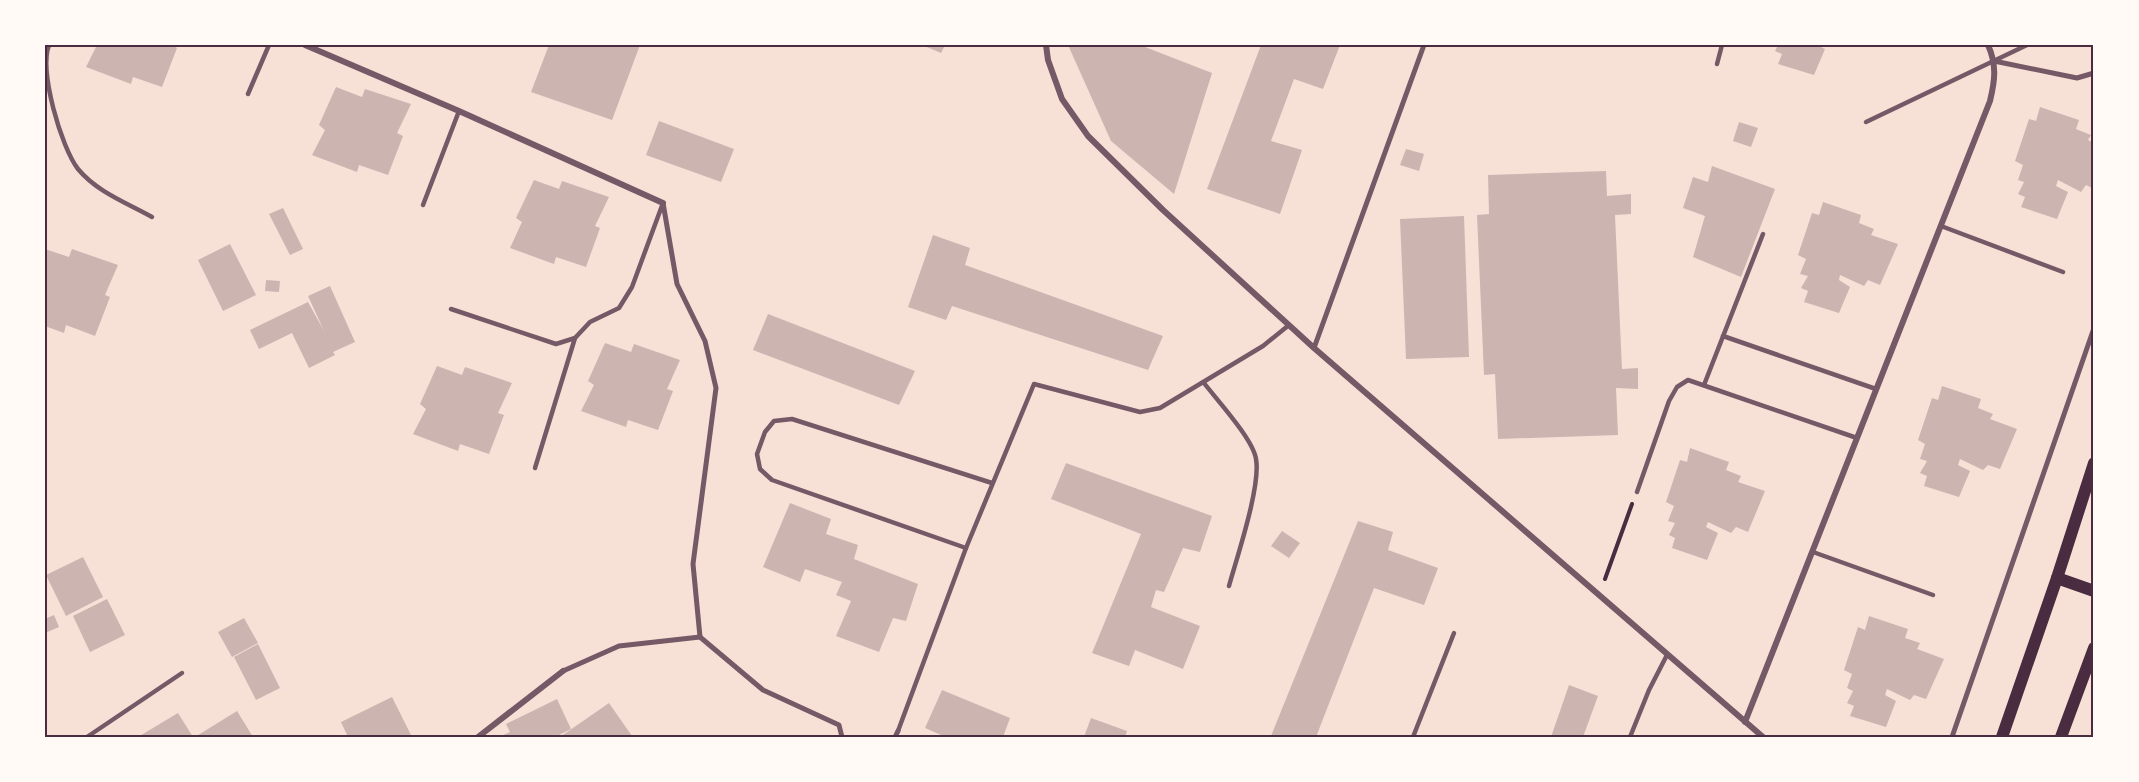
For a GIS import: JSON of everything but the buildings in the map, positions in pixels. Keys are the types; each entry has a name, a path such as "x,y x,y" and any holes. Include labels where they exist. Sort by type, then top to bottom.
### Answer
{"main road":[{"path":"2002,737 2094,463"},
{"path":"2057,578 2094,591"},
{"path":"2061,737 2094,648"}],"street":[{"path":"305,45 663,203 676,284 705,341 716,388 693,564 699,637 763,690 839,725 843,737"},
{"path":"1046,45 1048,60 1062,99 1088,136 1164,210 1314,348 1763,737"},
{"path":"1314,348 1424,45"},
{"path":"1745,722 1990,101 1995,78 1994,61 1988,45"},
{"path":"1994,61 2077,78 2094,73"},
{"path":"1952,737 2094,328"},
{"path":"478,737 564,670 619,646 699,637"}],"lane":[{"path":"49,45 46,54 47,84 61,133 77,168 98,188 152,217"},
{"path":"248,94 269,45"},
{"path":"1717,64 1722,45"},
{"path":"1866,122 2027,45"},
{"path":"423,205 459,111"},
{"path":"451,309 556,344 574,338 590,322 619,308 632,287 663,203"},
{"path":"1941,226 2063,272"},
{"path":"1704,385 1763,234"},
{"path":"897,734 966,548 1034,384 1140,412 1160,408 1263,346 1289,325"},
{"path":"1723,336 1876,389"},
{"path":"535,468 574,338"},
{"path":"1636,492 1669,401 1677,387 1688,380 1857,438"},
{"path":"1204,383 1248,442 1256,459 1255,486 1229,586"},
{"path":"966,548 772,480 760,469 757,454 765,432 774,422 792,418 992,483"},
{"path":"1813,552 1933,595"},
{"path":"1413,737 1454,633"},
{"path":"1630,737 1649,690 1667,655"},
{"path":"87,737 182,673"}],"path":[{"path":"1599,596 1636,492"}]}
